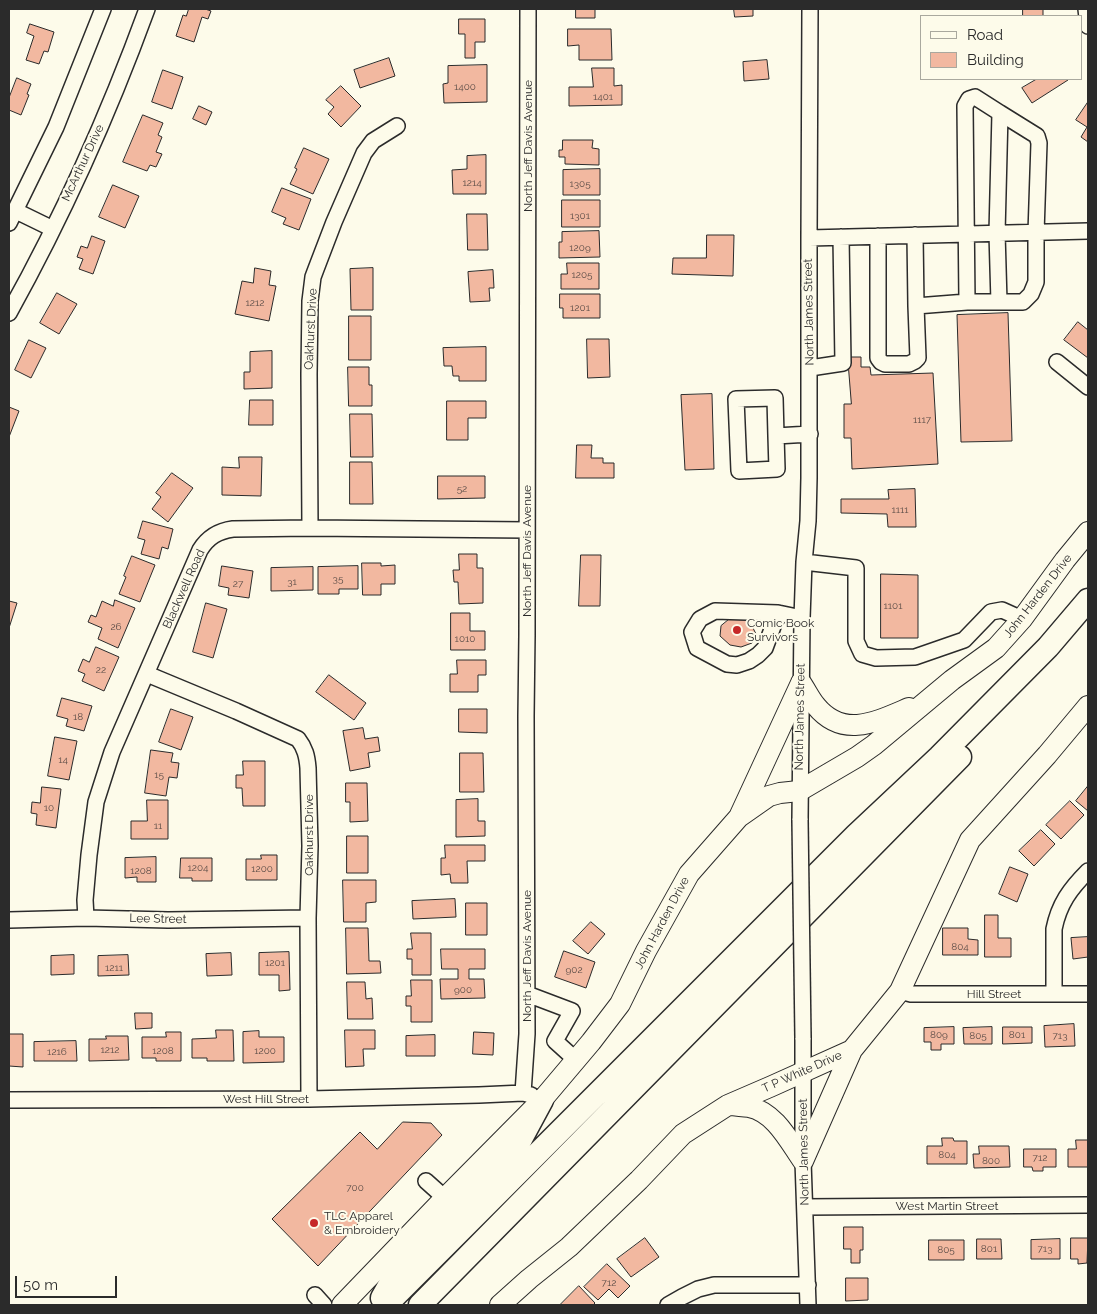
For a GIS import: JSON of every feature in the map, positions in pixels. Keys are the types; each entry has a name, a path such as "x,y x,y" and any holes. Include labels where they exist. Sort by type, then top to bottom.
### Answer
{"highway":[{"path":"386,1305 856,835 946,750 1048,647 1088,600"},
{"path":"420,1305 991,726 1088,623"},
{"path":"377,1305 404,1261 521,1139 532,1096"}],"main road":[{"name":"John Harden Drive","path":"342,1305 445,1198 532,1096 576,1060 592,1042 620,1004 646,951 689,874 739,817 770,796 799,791 857,757 925,701 996,648 1022,619 1088,532"},
{"path":"801,682 816,706 830,719 844,725 856,726 876,722 925,701"},
{"path":"739,817 801,682"},
{"name":"T P White Drive","path":"500,1305 569,1247 639,1180 683,1134 728,1105 852,1050 900,991 970,840 1048,755 1088,706"},
{"path":"803,1161 852,1050"},
{"path":"728,1105 749,1107 763,1113 779,1127 803,1161"}],"street":[{"path":"53,229 12,217 56,127 103,9"},
{"name":"McArthur Drive","path":"9,313 53,229 97,134 147,9"},
{"name":"North Jeff Davis Avenue","path":"528,9 526,994 532,1096"},
{"name":"North James Street","path":"808,1305 803,1161 799,791 802,618 808,521 810,434 810,9"},
{"path":"1086,9 1088,26"},
{"path":"916,306 967,302 1023,302 1031,294 1036,282 1039,143 1037,136 975,97 969,99 965,106 967,302"},
{"path":"1000,113 997,234 1000,302"},
{"name":"Oakhurst Drive","path":"310,528 309,365 310,301 313,277 364,153 373,141 397,126"},
{"path":"809,238 1088,231"},
{"path":"878,236 878,358 885,364 909,364 918,358 915,236"},
{"path":"810,368 843,363 841,237"},
{"path":"1057,362 1088,386"},
{"path":"775,398 776,436 777,469 739,471 736,399 775,398"},
{"path":"776,436 810,434"},
{"name":"Blackwell Road","path":"86,918 86,881 96,802 112,752 206,540 223,530 233,529 527,530"},
{"path":"804,562 856,568 856,641 862,654 876,658 914,656 964,640 991,612 1002,610 1022,619"},
{"path":"778,613 765,648 758,655 743,663 727,664 698,648 694,640 692,632 700,619 715,612 778,613 802,618"},
{"name":"Oakhurst Drive","path":"147,674 298,739 303,746 308,768 310,846 308,1098"},
{"path":"1054,994 1055,923 1065,898 1088,871"},
{"name":"Lee Street","path":"9,920 308,918"},
{"name":"Hill Street","path":"900,991 911,994 1088,994"},
{"path":"526,994 572,1011 555,1041 576,1060"},
{"name":"West Hill Street","path":"9,1100 532,1096"},
{"path":"426,1180 445,1198"},
{"name":"West Martin Street","path":"805,1207 1088,1205"},
{"path":"668,1305 698,1289 714,1285 808,1285"}],"building":[{"path":"189,9 211,11 208,19 202,17 194,42 176,36 183,15 186,16"},
{"path":"576,9 595,9 595,18 576,18"},
{"path":"734,9 753,9 753,16 735,17"},
{"path":"1023,9 1043,9 1043,15 1023,15"},
{"path":"459,19 485,19 485,42 475,42 475,58 465,58 465,34 459,34"},
{"path":"30,24 54,32 48,52 44,51 39,64 26,60 34,36 27,33"},
{"path":"568,29 611,29 612,60 579,60 579,45 568,46"},
{"path":"389,58 395,76 360,88 354,70"},
{"path":"767,60 769,79 744,81 743,62"},
{"path":"487,65 487,102 444,103 443,84 448,83 448,66"},
{"path":"592,68 614,68 614,86 622,85 622,105 569,106 569,87 593,87"},
{"path":"163,70 183,77 172,109 152,102"},
{"path":"17,78 31,84 21,115 9,110 9,98"},
{"path":"1035,80 1068,80 1032,103 1022,88"},
{"path":"341,86 361,106 341,127 328,114 334,107 326,100"},
{"path":"1088,102 1088,142 1081,137 1087,127 1076,120"},
{"path":"199,106 212,112 206,125 193,119"},
{"path":"143,115 163,123 158,135 162,137 156,152 162,154 156,167 150,165 147,171 123,162"},
{"path":"563,140 593,140 592,148 599,149 599,165 565,164 565,157 559,157 559,150 562,150"},
{"path":"304,148 329,159 313,194 290,184"},
{"path":"486,155 486,194 453,194 452,170 467,169 467,156"},
{"path":"600,169 600,195 563,195 563,170"},
{"path":"113,185 139,196 125,228 99,217"},
{"path":"282,188 311,199 299,230 283,224 286,218 272,212"},
{"path":"562,200 600,200 600,227 562,227"},
{"path":"467,214 487,214 488,250 468,250"},
{"path":"599,231 600,257 559,258 559,242 562,242 562,232"},
{"path":"707,235 734,235 733,276 672,274 673,258 706,258"},
{"path":"92,236 105,241 93,274 79,269 83,259 77,257 81,246 87,248"},
{"path":"567,263 599,263 599,289 561,289 561,274 567,274"},
{"path":"255,268 271,271 269,285 276,286 269,321 235,314 242,281 253,283"},
{"path":"373,268 373,310 351,310 350,269"},
{"path":"493,270 494,288 489,288 490,301 470,302 468,272"},
{"path":"57,293 77,304 59,334 40,323"},
{"path":"560,294 600,294 600,318 563,318 563,308 560,308"},
{"path":"1008,313 1012,441 961,442 957,315"},
{"path":"349,316 371,316 371,360 349,360"},
{"path":"1078,322 1088,330 1088,358 1064,340"},
{"path":"587,339 609,339 610,377 588,378"},
{"path":"29,340 46,348 31,378 15,370"},
{"path":"486,347 486,381 459,381 459,376 453,376 452,366 444,366 443,348"},
{"path":"272,351 272,388 244,389 244,372 250,372 250,352"},
{"path":"848,357 861,357 861,367 870,367 871,375 933,373 938,464 852,469 851,438 844,438 844,404 851,404"},
{"path":"348,367 369,367 369,385 372,385 372,406 349,406"},
{"path":"712,394 714,469 685,470 681,395"},
{"path":"250,400 273,400 273,425 249,425"},
{"path":"447,401 486,401 486,418 468,418 468,440 447,440"},
{"path":"9,407 19,411 9,437"},
{"path":"350,414 372,414 373,457 351,457"},
{"path":"577,445 592,445 591,458 603,458 603,463 614,463 614,478 576,478"},
{"path":"239,457 262,457 261,496 222,495 222,467 239,468"},
{"path":"350,462 372,462 373,504 350,504"},
{"path":"172,473 193,488 168,522 152,509 161,497 156,493"},
{"path":"438,476 485,476 485,498 438,499"},
{"path":"915,489 916,527 888,527 887,514 841,513 841,499 889,499 888,490"},
{"path":"143,521 173,529 168,549 162,547 159,559 141,554 145,540 138,538"},
{"path":"459,554 477,554 477,568 483,568 483,603 459,604 458,582 454,582 453,570 459,570"},
{"path":"581,555 601,555 600,606 579,606"},
{"path":"132,556 155,565 140,602 119,594"},
{"path":"362,563 381,563 381,566 395,565 395,584 381,584 381,595 363,595"},
{"path":"222,566 253,571 249,598 228,595 229,588 219,586"},
{"path":"358,566 358,589 339,589 339,594 318,594 318,567"},
{"path":"313,567 313,590 271,591 271,568"},
{"path":"881,574 918,575 918,638 881,638"},
{"path":"115,600 135,608 118,648 98,639 102,628 88,622 91,615 96,617 102,601 113,606"},
{"path":"9,601 17,603 9,628"},
{"path":"206,603 227,609 213,658 193,652"},
{"path":"451,613 470,613 470,631 485,631 485,650 451,650"},
{"name":"Comic Book Survivors","path":"732,617 745,619 752,626 756,634 752,643 741,647 730,645 720,636 721,626"},
{"path":"96,647 119,657 104,691 82,681 85,674 78,671 83,659 89,662"},
{"path":"457,660 486,660 486,675 478,675 478,692 450,692 450,674 457,674"},
{"path":"329,675 366,703 354,720 316,692"},
{"path":"62,698 92,706 84,731 66,726 68,719 57,716"},
{"path":"171,709 193,717 181,750 159,742"},
{"path":"459,709 487,709 487,733 459,732"},
{"path":"363,728 365,739 378,737 380,751 368,753 370,767 350,771 343,731"},
{"path":"55,737 77,741 69,780 48,776"},
{"path":"151,750 173,753 171,762 179,763 177,778 169,777 166,796 145,793"},
{"path":"460,753 483,753 484,792 460,792"},
{"path":"243,761 265,761 265,806 243,806 242,788 236,788 236,775 243,775"},
{"path":"346,783 367,783 368,821 350,822 350,802 346,802"},
{"path":"1088,786 1088,811 1076,801"},
{"path":"42,787 61,789 56,828 36,825 37,814 31,813 32,802 40,803"},
{"path":"478,799 478,821 485,821 485,836 456,837 456,800"},
{"path":"147,800 168,800 168,839 131,839 131,821 147,821"},
{"path":"1070,801 1084,815 1061,839 1046,825"},
{"path":"1041,830 1055,844 1034,866 1019,851"},
{"path":"347,836 368,836 368,873 347,873"},
{"path":"445,845 485,845 485,861 467,861 468,883 451,883 450,874 441,875 441,858 445,858"},
{"path":"261,855 277,855 277,880 246,880 246,859 261,859"},
{"path":"156,857 156,882 137,882 137,877 125,878 125,858"},
{"path":"181,858 212,858 212,881 192,881 192,878 180,878"},
{"path":"1010,867 1028,874 1017,902 999,894"},
{"path":"343,880 376,880 376,902 366,903 366,922 344,922"},
{"path":"455,899 456,917 413,919 412,901"},
{"path":"466,903 487,903 487,935 466,935"},
{"path":"985,915 998,915 998,938 1011,938 1011,957 985,957"},
{"path":"591,922 605,934 588,954 573,941"},
{"path":"346,928 368,928 369,961 380,961 381,973 347,974"},
{"path":"943,928 968,928 968,939 978,940 978,955 943,955"},
{"path":"411,933 431,933 431,975 412,975 412,959 407,959 407,949 412,949"},
{"path":"1088,937 1088,957 1073,959 1071,938"},
{"path":"441,949 485,949 485,969 469,969 469,979 484,979 485,998 441,999 440,979 458,979 458,969 442,969"},
{"path":"564,951 595,962 586,988 555,977"},
{"path":"289,952 290,990 279,991 279,975 259,975 259,953"},
{"path":"231,953 232,975 207,976 206,954"},
{"path":"74,955 74,974 51,975 51,956"},
{"path":"128,955 129,975 98,976 98,956"},
{"path":"411,980 432,980 432,1022 411,1022 411,1006 406,1006 406,996 411,996"},
{"path":"347,982 365,982 366,999 372,998 373,1019 348,1019"},
{"path":"135,1013 152,1013 152,1028 136,1029"},
{"path":"1074,1024 1075,1046 1045,1047 1044,1026"},
{"path":"954,1027 954,1044 941,1044 941,1050 931,1050 931,1042 924,1042 924,1028"},
{"path":"992,1027 992,1044 964,1044 963,1028"},
{"path":"1003,1027 1032,1027 1032,1043 1003,1044"},
{"path":"216,1030 233,1030 234,1061 207,1061 207,1058 192,1058 192,1039 216,1038"},
{"path":"345,1030 375,1030 375,1049 363,1049 364,1066 346,1067"},
{"path":"259,1031 259,1037 284,1037 284,1062 243,1063 243,1032"},
{"path":"166,1032 181,1032 181,1061 156,1061 156,1058 142,1058 142,1037 166,1037"},
{"path":"474,1032 494,1033 493,1055 473,1054"},
{"path":"9,1034 23,1034 23,1067 9,1066"},
{"path":"435,1035 435,1056 406,1056 406,1036"},
{"path":"106,1036 128,1036 129,1060 89,1061 89,1039 106,1039"},
{"path":"76,1041 77,1061 34,1061 34,1042"},
{"path":"403,1122 431,1123 442,1135 318,1266 272,1219 360,1132 377,1149"},
{"path":"942,1138 953,1138 954,1141 967,1141 967,1164 927,1164 927,1146 942,1146"},
{"path":"1076,1140 1088,1140 1088,1167 1068,1167 1068,1149 1076,1149"},
{"path":"979,1146 1009,1146 1010,1167 974,1168 973,1154 979,1154"},
{"path":"1024,1149 1056,1149 1056,1167 1043,1167 1043,1171 1033,1171 1032,1167 1024,1167"},
{"path":"844,1227 863,1227 863,1250 860,1250 860,1263 851,1263 851,1249 844,1249"},
{"path":"645,1238 659,1257 631,1277 617,1259"},
{"path":"1071,1238 1088,1238 1087,1263 1078,1264 1078,1259 1071,1259"},
{"path":"977,1239 1001,1239 1002,1259 977,1259"},
{"path":"1060,1239 1060,1259 1031,1259 1031,1240"},
{"path":"929,1240 964,1240 964,1260 929,1260"},
{"path":"607,1264 630,1286 618,1298 609,1289 598,1300 584,1287"},
{"path":"846,1278 868,1278 868,1300 846,1301"},
{"path":"579,1286 595,1303 593,1305 560,1305"}],"place":[{"name":"Comic Book Survivors","path":"737,630"},
{"name":"TLC Apparel & Embroidery","path":"314,1223"}]}
